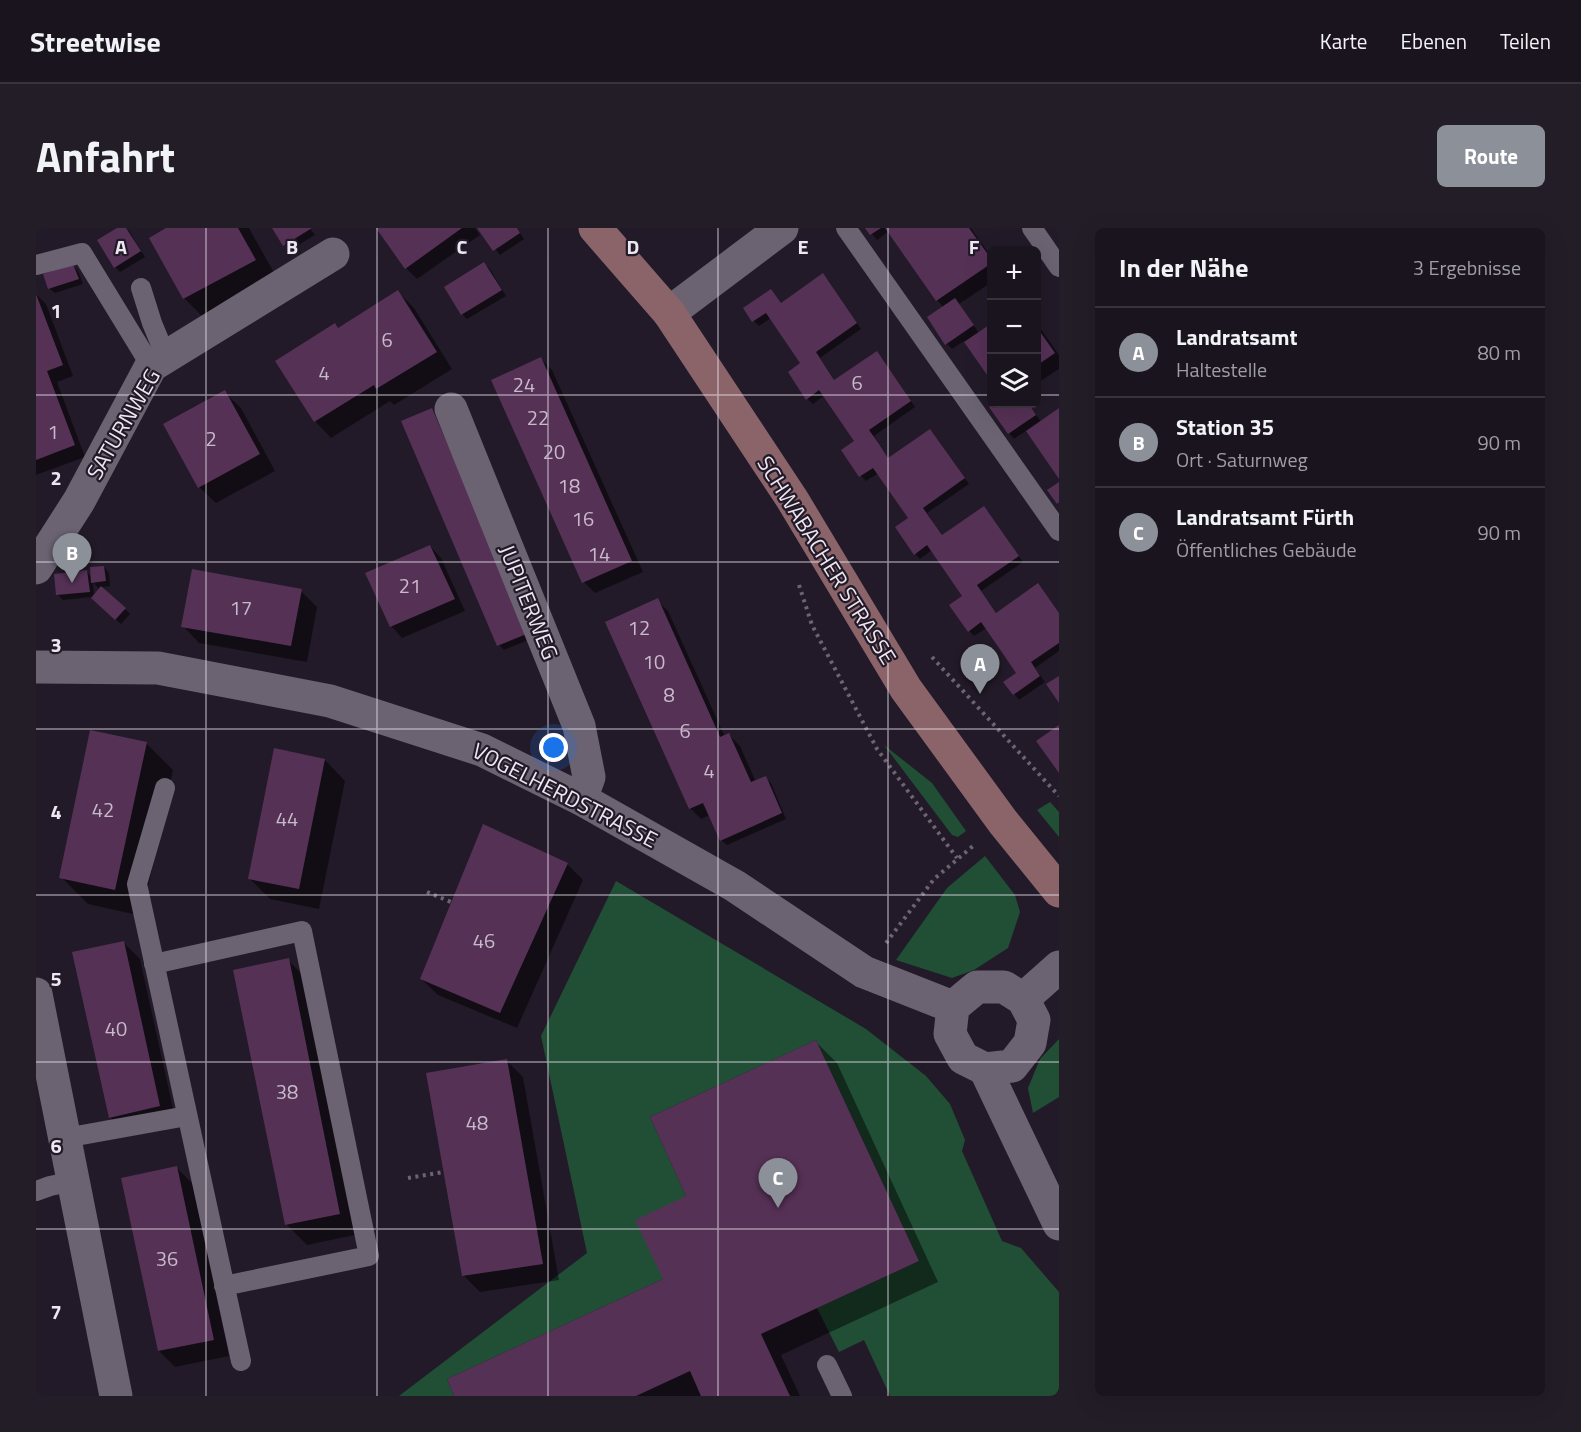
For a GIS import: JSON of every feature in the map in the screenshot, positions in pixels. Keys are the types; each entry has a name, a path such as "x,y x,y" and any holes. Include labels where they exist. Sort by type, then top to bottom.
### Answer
{"street":[{"name":"SCHWABACHER STRASSE","path":"595,228 669,313 792,499 906,688 1003,822 1059,891"},
{"path":"669,313 782,228"},
{"name":"SATURNWEG","path":"36,568 79,501 159,361 333,254"},
{"name":"JUPITERWEG","path":"451,409 579,726 589,777 581,798"},
{"name":"VOGELHERDSTRASSE","path":"36,667 158,668 330,702 482,750 581,798 735,886 864,972 953,1007"},
{"path":"1023,999 1059,968"},
{"path":"977,987 1004,987 1023,999 1034,1020 1030,1043 1012,1066 985,1069 963,1058 950,1034 953,1007 977,987"},
{"path":"36,994 116,1396"},
{"path":"985,1069 1059,1224"}],"lane":[{"path":"846,228 1059,531"},
{"path":"1032,228 1059,267"},
{"path":"36,266 82,253 159,361"},
{"path":"141,288 152,323 159,361"},
{"path":"165,788 137,884 241,1361"},
{"path":"154,964 302,931 369,1256 224,1286"},
{"path":"65,1138 187,1116"},
{"path":"36,1191 74,1181"},
{"path":"827,1365 842,1396"}],"path":[{"path":"798,580 812,625 876,749 957,858"},
{"path":"830,673 836,670"},
{"path":"880,950 934,879 973,846"},
{"path":"427,892 451,902"},
{"path":"408,1178 443,1172"}],"green space":[{"path":"884,745 932,783 966,831 958,837 952,835"},
{"path":"1050,802 1059,812 1059,837 1037,810"},
{"path":"985,856 1015,895 1020,912 1008,948 974,970 952,978 896,960 947,888"},
{"path":"616,881 866,1029 926,1076 950,1104 965,1140 962,1151 1002,1241 1021,1248 1059,1292 1059,1396 890,1396 864,1340 839,1352 817,1308 919,1261 816,1040 650,1117 686,1196 663,1279 447,1379 454,1396 399,1396 587,1253 541,1036"},
{"path":"1059,1039 1059,1097 1033,1113 1028,1088 1040,1059"}],"building":[{"path":"117,228 126,228 141,251 114,268 97,240"},
{"path":"166,228 238,228 256,260 183,299 149,238"},
{"path":"272,228 312,228 283,246"},
{"path":"376,228 462,228 405,269"},
{"path":"477,228 517,228 520,233 493,251"},
{"path":"865,228 881,228 870,235"},
{"path":"885,228 969,228 987,253 987,266 936,301"},
{"path":"484,262 502,290 461,315 444,287"},
{"path":"73,264 79,279 48,289 43,274"},
{"path":"823,273 857,323 816,352 834,380 877,351 911,401 869,430 888,458 930,429 965,478 923,508 942,535 984,506 1019,556 977,585 996,613 1038,583 1059,613 1059,643 1031,662 1040,676 1013,695 1003,682 1016,673 981,622 968,632 949,605 962,596 927,545 914,555 895,527 908,518 873,468 859,477 841,450 854,441 819,390 806,400 788,372 800,363 766,313 752,322 743,308 771,289 781,303"},
{"path":"398,290 437,352 376,389 374,385 314,422 275,361 335,323 338,328"},
{"path":"36,294 63,365 47,371 75,445 36,460"},
{"path":"955,298 974,325 945,345 927,317"},
{"path":"987,326 987,375 964,342"},
{"path":"1041,333 1055,353 1041,363"},
{"path":"541,357 632,561 582,583 491,380"},
{"path":"225,390 260,454 198,488 163,424"},
{"path":"432,408 529,633 497,646 401,421"},
{"path":"990,408 1032,408 1036,415 1008,434"},
{"path":"1059,408 1059,479 1026,431"},
{"path":"1059,482 1059,502 1057,504 1047,490"},
{"path":"430,545 455,599 390,627 365,573"},
{"path":"104,566 106,581 91,583 90,567"},
{"path":"192,569 302,589 291,646 181,627"},
{"path":"87,570 90,592 56,595 54,574"},
{"path":"101,586 126,608 115,620 91,598"},
{"path":"658,598 720,737 729,733 751,782 766,776 782,813 720,841 703,803 689,809 605,622"},
{"path":"1059,676 1059,703 1046,684"},
{"path":"1059,725 1059,773 1036,741"},
{"path":"90,730 147,742 115,890 59,878"},
{"path":"274,748 325,759 299,889 248,879"},
{"path":"483,824 568,863 500,1013 420,979"},
{"path":"124,941 160,1106 109,1118 72,952"},
{"path":"289,958 340,1214 285,1225 233,970"},
{"path":"816,1040 919,1261 761,1334 790,1396 701,1396 690,1371 636,1396 454,1396 447,1379 663,1279 635,1220 686,1196 650,1117"},
{"path":"507,1059 543,1264 462,1276 426,1073"},
{"path":"177,1166 214,1340 158,1351 121,1178"}],"place":[{"name":"Station 35","path":"72,583"},
{"name":"Landratsamt","path":"980,694"},
{"name":"Landratsamt Fürth","path":"778,1208"}]}
